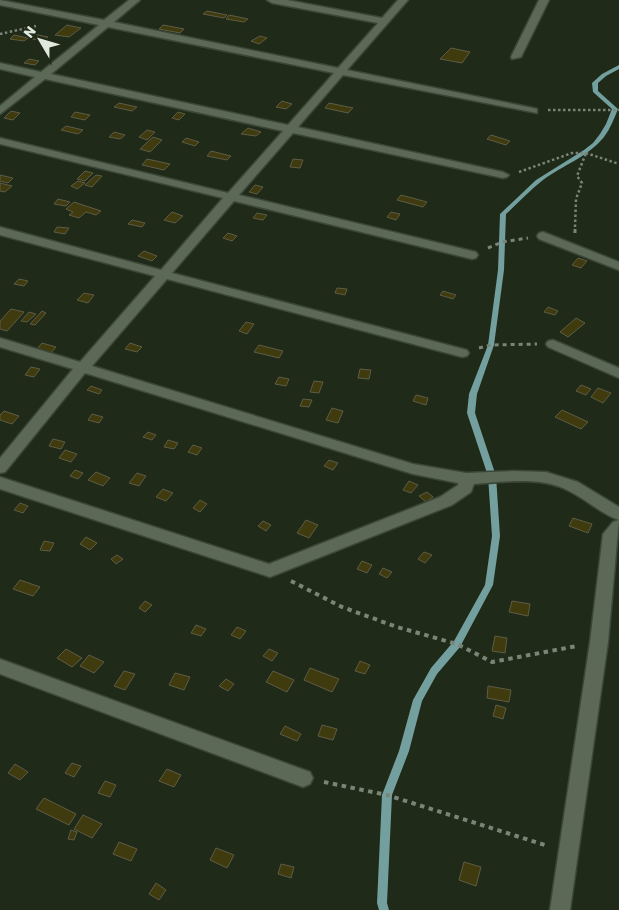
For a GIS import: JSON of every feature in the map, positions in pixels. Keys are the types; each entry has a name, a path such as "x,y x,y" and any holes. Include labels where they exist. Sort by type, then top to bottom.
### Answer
{"street":[{"path":"0,111 134,0"},
{"path":"272,0 384,21"},
{"path":"0,468 82,368 165,275 231,196 292,130 403,0"},
{"path":"516,57 544,0"},
{"path":"0,2 532,111"},
{"path":"0,66 504,175"},
{"path":"0,141 472,255"},
{"path":"0,231 462,353"},
{"path":"543,236 619,266"},
{"path":"0,342 413,469 466,479 513,476 546,478 573,486 619,514"},
{"path":"553,344 619,373"},
{"path":"0,483 270,571 446,502 466,488 466,479"},
{"path":"560,910 599,642 611,534 619,526"},
{"path":"0,666 303,778"}],"path":[{"path":"532,111 591,108 619,110"},
{"path":"504,175 523,171 560,156 586,153 619,164"},
{"path":"575,248 576,199 582,183 578,176 586,159 586,153"},
{"path":"472,255 502,242 543,236"},
{"path":"462,353 491,345 553,344"},
{"path":"270,571 342,607 397,627 457,644 492,662 599,642"},
{"path":"303,778 387,794 568,853"}],"building":[{"path":"207,11 227,15 224,18 203,14"},
{"path":"229,15 248,19 244,22 226,19"},
{"path":"67,25 81,28 69,37 55,35"},
{"path":"163,25 184,29 180,33 159,29"},
{"path":"33,34 48,37 43,41 28,38"},
{"path":"14,35 28,38 24,41 10,39"},
{"path":"260,36 267,38 259,44 251,41"},
{"path":"451,48 470,52 462,63 440,59"},
{"path":"29,59 39,61 35,65 24,63"},
{"path":"282,101 292,104 286,109 276,107"},
{"path":"119,103 137,107 132,111 114,107"},
{"path":"329,103 353,108 348,113 325,108"},
{"path":"11,111 20,113 13,120 4,118"},
{"path":"75,112 90,115 85,120 71,117"},
{"path":"178,112 185,114 179,120 172,118"},
{"path":"66,126 83,130 78,134 61,130"},
{"path":"248,128 261,132 256,136 241,134"},
{"path":"147,130 155,132 147,140 139,137"},
{"path":"114,132 125,135 120,139 109,137"},
{"path":"491,135 510,141 506,145 487,139"},
{"path":"153,137 162,140 150,152 140,149"},
{"path":"186,138 199,142 195,146 182,142"},
{"path":"211,151 231,156 227,160 207,156"},
{"path":"147,159 170,164 164,170 142,165"},
{"path":"293,159 303,160 300,168 290,167"},
{"path":"85,171 93,173 85,181 77,179"},
{"path":"0,175 13,178 8,183 0,181"},
{"path":"96,175 102,176 92,187 85,185"},
{"path":"78,181 85,183 77,189 71,186"},
{"path":"0,183 12,186 5,192 0,191"},
{"path":"255,185 263,187 257,194 249,192"},
{"path":"401,195 427,202 423,207 397,200"},
{"path":"58,199 70,202 66,206 54,204"},
{"path":"74,202 101,211 96,215 86,212 79,218 69,215 73,212 66,209"},
{"path":"172,212 183,216 175,223 164,220"},
{"path":"391,212 400,214 396,220 387,217"},
{"path":"257,213 267,215 263,220 253,218"},
{"path":"132,220 145,223 142,227 128,224"},
{"path":"57,227 69,228 65,234 54,232"},
{"path":"228,233 237,236 232,241 223,238"},
{"path":"144,251 157,256 152,261 138,256"},
{"path":"578,258 587,261 581,268 572,265"},
{"path":"19,279 28,281 24,286 14,284"},
{"path":"337,288 347,289 345,295 335,293"},
{"path":"443,291 456,295 453,299 440,295"},
{"path":"84,293 94,295 88,303 77,300"},
{"path":"548,307 558,311 555,315 544,312"},
{"path":"11,309 24,312 7,331 0,329 0,321"},
{"path":"42,311 46,313 35,325 30,324"},
{"path":"29,312 36,314 27,322 21,321"},
{"path":"576,318 585,323 568,337 560,332"},
{"path":"246,322 254,324 247,334 239,331"},
{"path":"42,343 56,347 51,353 37,349"},
{"path":"130,343 142,347 137,352 125,349"},
{"path":"259,345 283,351 279,358 254,352"},
{"path":"31,367 40,369 34,377 25,375"},
{"path":"360,369 371,370 369,379 358,378"},
{"path":"279,377 289,379 286,386 275,384"},
{"path":"314,381 323,382 319,393 310,392"},
{"path":"581,385 591,389 586,395 576,391"},
{"path":"91,386 102,390 99,394 87,390"},
{"path":"598,388 611,393 603,403 591,397"},
{"path":"416,395 428,398 426,405 413,401"},
{"path":"303,399 312,400 309,407 300,406"},
{"path":"332,408 343,411 338,423 326,420"},
{"path":"562,410 588,422 581,429 555,417"},
{"path":"4,411 19,416 12,424 0,420 0,415"},
{"path":"92,414 103,417 99,423 88,420"},
{"path":"148,432 156,435 152,440 143,437"},
{"path":"53,439 65,442 61,449 49,446"},
{"path":"168,440 178,443 174,449 164,447"},
{"path":"193,445 202,448 197,455 188,452"},
{"path":"65,450 77,454 71,462 59,458"},
{"path":"329,460 338,463 333,470 324,466"},
{"path":"75,470 83,473 78,479 70,476"},
{"path":"96,472 110,478 103,486 88,480"},
{"path":"137,473 146,476 139,486 129,483"},
{"path":"409,481 418,485 411,493 403,490"},
{"path":"163,489 173,493 166,501 156,497"},
{"path":"427,492 433,497 426,502 419,496"},
{"path":"200,500 207,504 200,512 193,508"},
{"path":"20,503 28,506 23,513 14,510"},
{"path":"573,518 592,524 588,533 569,526"},
{"path":"306,520 318,525 309,538 297,533"},
{"path":"263,521 271,525 266,531 258,526"},
{"path":"86,537 97,543 90,550 80,544"},
{"path":"44,541 54,543 50,551 40,550"},
{"path":"424,552 432,555 425,563 418,559"},
{"path":"117,555 123,559 116,564 111,559"},
{"path":"362,561 372,565 367,573 357,569"},
{"path":"383,568 392,572 387,578 379,574"},
{"path":"20,580 40,587 33,596 13,589"},
{"path":"145,601 152,605 145,612 139,608"},
{"path":"512,601 530,604 528,616 509,612"},
{"path":"196,625 206,629 201,636 191,633"},
{"path":"237,627 246,631 240,639 231,635"},
{"path":"495,636 507,638 505,653 492,651"},
{"path":"66,649 82,658 72,667 57,658"},
{"path":"269,649 278,653 272,661 263,656"},
{"path":"89,655 104,662 94,673 80,666"},
{"path":"360,661 370,665 365,674 355,671"},
{"path":"310,668 339,679 332,692 304,680"},
{"path":"124,671 135,674 125,690 114,686"},
{"path":"273,671 294,680 287,692 266,682"},
{"path":"175,673 190,677 184,690 169,685"},
{"path":"226,679 234,684 228,691 219,686"},
{"path":"488,686 511,690 509,702 487,698"},
{"path":"496,705 506,708 503,719 493,716"},
{"path":"322,725 337,729 333,740 318,736"},
{"path":"285,726 301,734 297,741 280,734"},
{"path":"72,763 81,766 74,777 65,773"},
{"path":"15,764 28,772 20,780 8,773"},
{"path":"167,769 181,775 174,787 159,781"},
{"path":"105,781 116,785 110,797 98,793"},
{"path":"44,798 76,814 69,825 36,809"},
{"path":"83,815 102,824 92,838 74,829"},
{"path":"71,830 77,832 74,840 68,839"},
{"path":"119,842 137,849 131,861 113,854"},
{"path":"216,848 234,855 227,868 210,860"},
{"path":"464,862 481,867 476,886 459,880"},
{"path":"281,864 294,867 291,878 278,874"},
{"path":"156,883 166,890 159,900 149,894"}],"waterway":[{"path":"384,910 382,903 387,795 404,751 418,700 434,671 457,644 489,585 496,536 492,476 471,413 473,394 491,345 501,270 503,214 538,181 595,144 609,124 615,109 595,91 595,83 604,75 619,67"}]}
